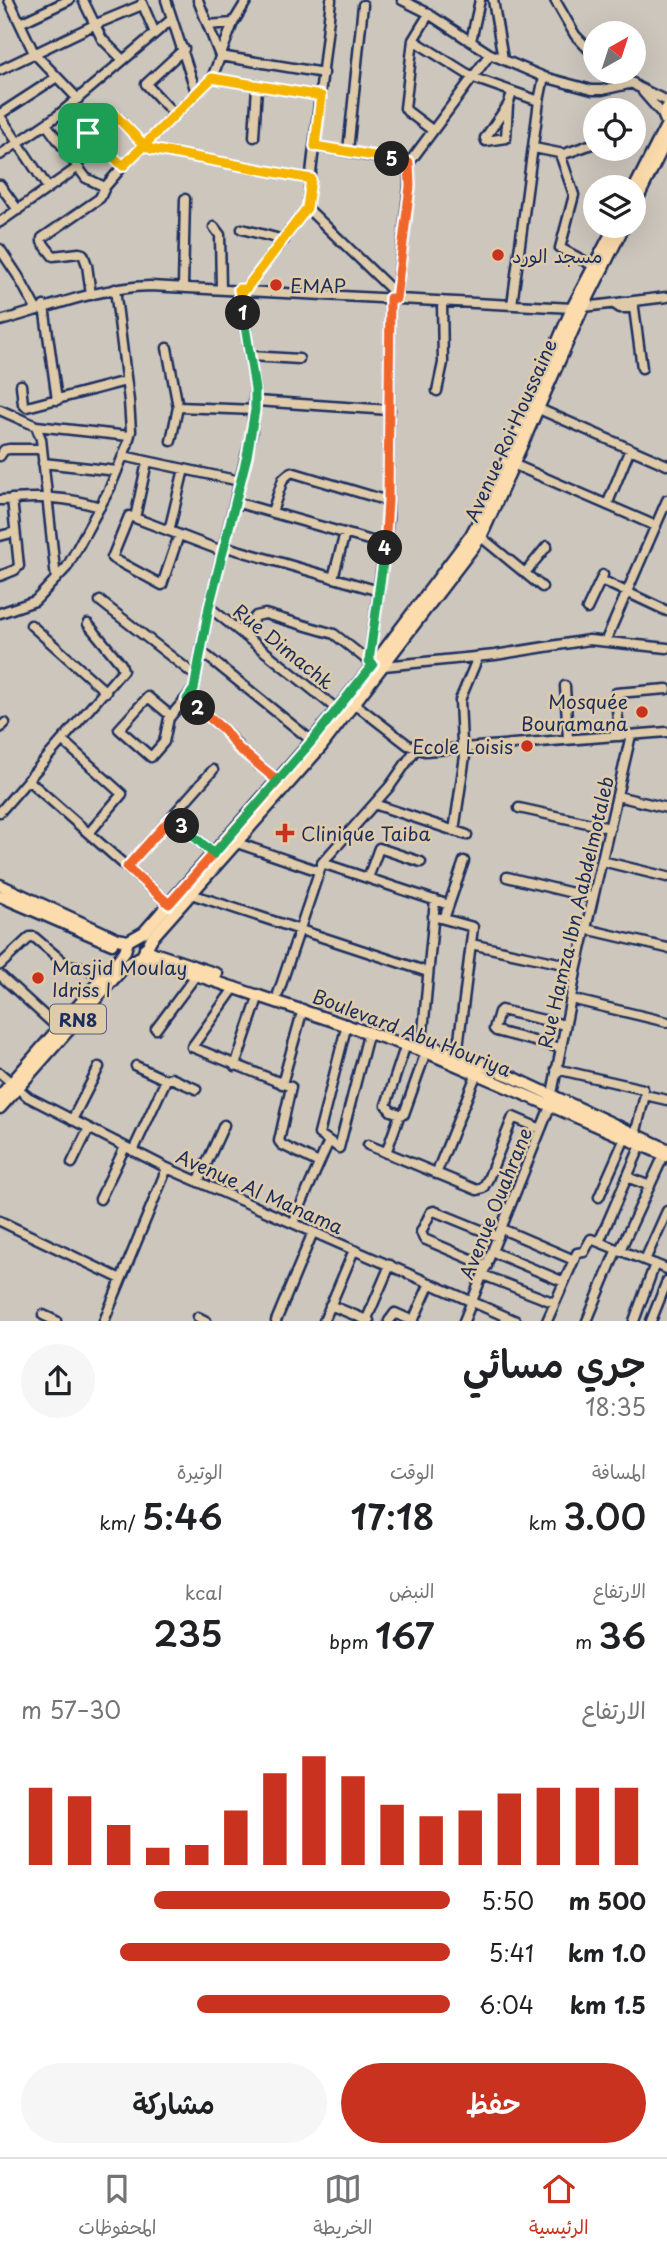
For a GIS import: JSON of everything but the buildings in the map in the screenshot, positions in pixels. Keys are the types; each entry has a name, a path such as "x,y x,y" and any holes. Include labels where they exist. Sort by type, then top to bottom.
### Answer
{"main road":[{"path":"640,175 666,118"},
{"path":"646,182 667,139"},
{"name":"Avenue Roi Houssaine","path":"128,945 144,932 278,781 481,537 539,409 594,266 609,238"},
{"name":"Avenue Roi Houssaine","path":"145,947 286,788 355,704 375,664 478,523 579,307 617,238"},
{"path":"0,885 128,945"},
{"path":"0,896 128,945 143,942 145,947"},
{"path":"128,945 128,957 137,959"},
{"name":"RN8","path":"0,1108 59,1029 128,945"},
{"name":"RN8","path":"0,1097 15,1086 125,966 144,954 145,947"},
{"name":"Boulevard Abu Houriya","path":"145,947 154,953 508,1075 550,1100"},
{"name":"Boulevard Abu Houriya","path":"137,959 151,960 197,974 406,1044 424,1047 477,1073 550,1100 666,1153"}],"street":[{"path":"9,0 34,53 78,99"},
{"path":"20,23 52,4 69,0"},
{"path":"83,0 104,42 123,60"},
{"path":"166,0 196,92"},
{"path":"198,0 220,56"},
{"path":"91,295 83,254 53,256 42,240 46,234 100,198 105,187 123,166 212,78 233,23 247,0"},
{"path":"172,716 148,697 119,729 151,757 164,743 172,716 194,689 209,607 247,456 255,406 242,289 307,208 331,0"},
{"path":"402,0 490,54 544,77 592,90 635,85 667,101"},
{"path":"426,0 426,13 413,40 405,108 432,130"},
{"path":"471,41 480,0"},
{"path":"493,0 503,59"},
{"path":"555,0 575,35 583,43"},
{"path":"1,67 141,2 155,33"},
{"path":"348,150 363,5"},
{"path":"0,155 78,99 172,19"},
{"path":"208,25 233,23"},
{"path":"413,40 474,78 539,102"},
{"path":"175,115 146,84 184,49"},
{"path":"375,664 379,591 386,545 394,297 410,186 409,163 490,54"},
{"path":"220,56 324,73"},
{"path":"48,188 0,115 57,76"},
{"path":"512,305 544,77"},
{"path":"212,78 321,96"},
{"path":"635,85 656,104 666,118"},
{"path":"254,137 257,86"},
{"path":"508,105 512,93"},
{"path":"66,108 123,166"},
{"path":"65,154 113,113 144,145 207,161 311,179"},
{"path":"46,124 65,154 86,178 105,187"},
{"path":"315,146 409,163"},
{"path":"534,148 560,153 583,148"},
{"path":"560,153 574,195 560,248 594,266"},
{"path":"0,222 77,168"},
{"path":"0,185 18,210"},
{"path":"183,288 186,199"},
{"path":"307,208 394,297"},
{"path":"214,227 220,235 221,289"},
{"path":"242,229 284,240"},
{"path":"0,249 40,307 57,400"},
{"path":"0,321 40,307 115,289 150,286 579,307 667,297"},
{"path":"0,613 35,601 73,559 123,456 130,436 115,289"},
{"path":"437,391 443,363 442,301"},
{"path":"614,304 620,308 634,308 642,368"},
{"path":"167,348 178,407 171,441"},
{"path":"251,356 299,359"},
{"path":"21,385 25,407 126,382"},
{"path":"178,407 390,410"},
{"path":"539,409 667,465"},
{"path":"0,410 36,426 130,436"},
{"path":"36,426 41,439 56,579"},
{"path":"1,451 42,449"},
{"path":"607,505 630,449"},
{"path":"123,456 240,481"},
{"path":"147,462 131,518 112,558 161,585 179,535"},
{"path":"43,463 117,471"},
{"path":"515,465 656,526"},
{"path":"169,531 184,469"},
{"path":"272,512 283,479 292,472 388,501"},
{"path":"0,500 47,496 100,508"},
{"path":"0,576 19,566 12,499"},
{"path":"606,640 667,500"},
{"path":"235,502 386,545"},
{"path":"131,518 223,549 379,591"},
{"path":"0,536 15,532"},
{"path":"333,578 345,533"},
{"path":"481,537 542,587"},
{"path":"525,573 547,546"},
{"path":"587,609 602,577 626,592 667,611"},
{"path":"100,601 196,676"},
{"name":"Rue Dimachk","path":"209,607 338,710"},
{"path":"242,633 257,616 265,614 334,635 375,664 478,657 559,643 606,640 667,648"},
{"path":"2,807 123,670 123,666 88,624"},
{"path":"31,625 106,692"},
{"path":"202,652 312,741"},
{"path":"454,831 465,756 460,700 478,657"},
{"path":"565,686 568,739"},
{"path":"618,736 617,692 667,689"},
{"path":"187,699 278,781"},
{"path":"355,704 416,749 434,751 667,732"},
{"name":"Rue Hamza Ibn Aabdelmotaleb","path":"550,1100 577,967 631,735"},
{"path":"63,741 122,794 89,833"},
{"path":"278,994 320,867 401,773 416,749"},
{"path":"127,867 213,770"},
{"path":"28,780 169,904"},
{"path":"617,796 667,808"},
{"path":"374,804 467,835"},
{"path":"519,808 610,828"},
{"path":"172,817 214,854"},
{"path":"237,843 368,878 449,905"},
{"path":"368,878 379,848 421,862"},
{"path":"444,919 464,861"},
{"path":"602,861 667,877"},
{"path":"508,877 593,898"},
{"path":"191,894 428,972"},
{"path":"386,1153 400,1114 404,1114 424,1047 435,900"},
{"path":"433,916 473,927 457,1056"},
{"path":"586,929 667,948"},
{"path":"0,965 30,937 34,937 64,963 71,967 87,968 102,978"},
{"path":"471,944 577,967"},
{"path":"156,1029 197,974"},
{"path":"0,975 59,1029"},
{"path":"235,987 192,1047 291,1089 279,1141 282,1145 320,1163"},
{"path":"235,1066 259,995"},
{"path":"571,999 667,1022"},
{"path":"282,1084 303,1009"},
{"path":"561,1048 494,1029 502,1010 565,1025"},
{"path":"347,1024 319,1134 339,1148 369,1031"},
{"path":"400,1114 388,1108 387,1100 406,1044"},
{"path":"136,1066 166,1080 171,1078 197,1089"},
{"path":"72,1120 99,1067"},
{"path":"556,1069 643,1089 645,1095 627,1177 599,1242"},
{"name":"Avenue Al Manama","path":"0,1073 28,1097 167,1168 473,1301 502,1318 516,1321"},
{"path":"436,1174 477,1073"},
{"path":"100,1199 166,1080"},
{"path":"645,1095 667,1100"},
{"name":"Avenue Ouahrane","path":"464,1321 541,1129 550,1100"},
{"path":"368,1145 477,1190 483,1188 488,1179 513,1117 541,1129"},
{"path":"198,1182 224,1125"},
{"path":"72,1163 89,1128"},
{"path":"599,1197 634,1139"},
{"path":"293,1223 329,1141"},
{"path":"587,1321 666,1153"},
{"path":"104,1321 167,1168"},
{"path":"627,1177 650,1186"},
{"path":"645,1260 667,1211"},
{"path":"487,1266 424,1239 421,1232 431,1212 574,1260"},
{"path":"0,1221 121,1279"},
{"path":"275,1321 313,1232"},
{"path":"547,1321 578,1252 584,1252 591,1239 667,1268"},
{"path":"324,1321 354,1250"},
{"path":"493,1252 564,1282"},
{"path":"330,1305 367,1320 390,1265"},
{"path":"634,1321 655,1265"},
{"path":"484,1275 555,1303"},
{"path":"651,1321 667,1281"},
{"path":"389,1321 395,1313 413,1321 430,1283"},
{"path":"43,1315 56,1321"}],"place":[{"name":"مسجد الورد","path":"498,255"},
{"name":"EMAP","path":"276,285"},
{"name":"Mosquée Bouramana","path":"642,712"},
{"name":"Ecole Loisis","path":"527,746"},
{"name":"Clinique Taiba","path":"285,833"},
{"name":"Masjid Moulay Idriss I","path":"38,978"}],"route":[{"path":"88,133 113,113 144,145 151,149 311,179 307,208 245,290 239,289 251,356 255,410 247,456 209,607 194,689 187,699 228,733 237,747 278,781 214,854 169,904 127,867 172,817 214,854 278,781 338,710 373,664 369,661 386,545 390,298 396,299 410,186 409,163 315,146 321,96 212,78 196,92 175,115 144,145 123,166 88,133"}]}
